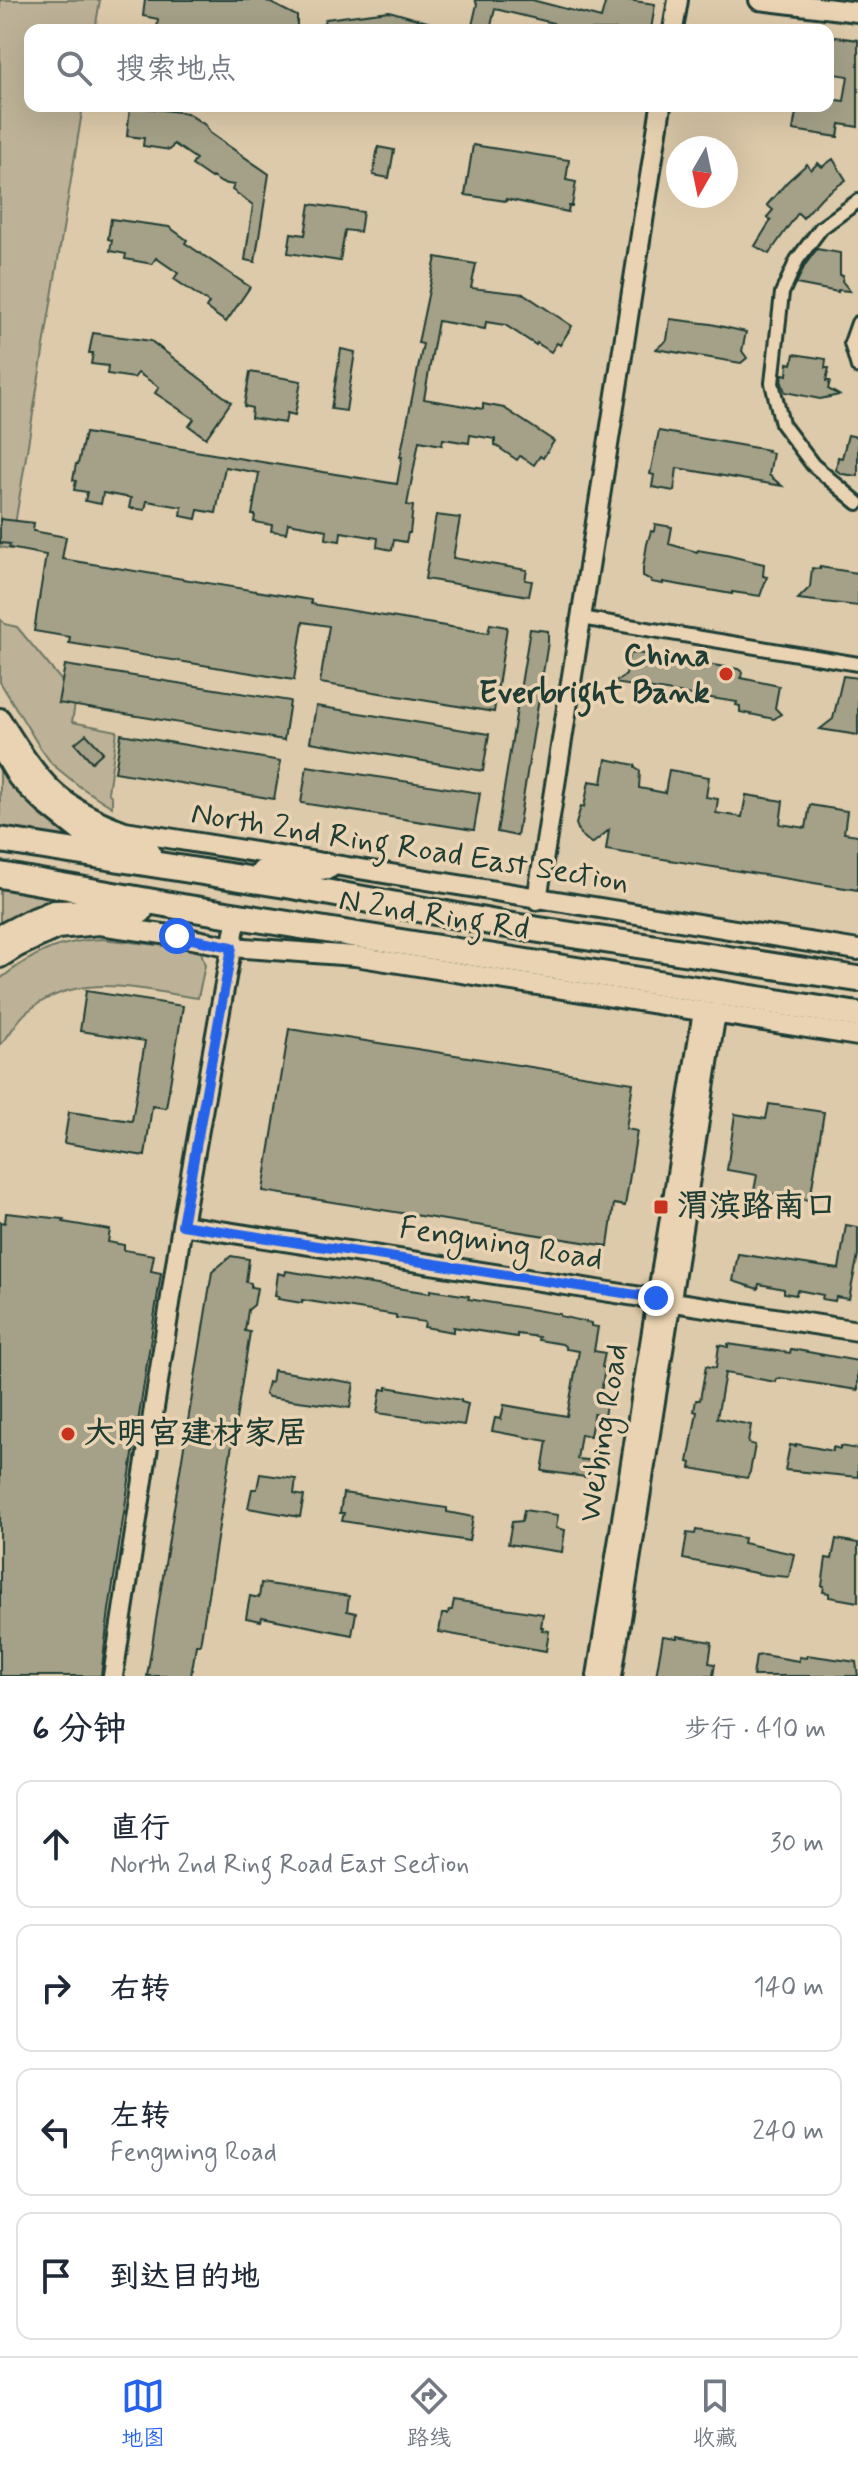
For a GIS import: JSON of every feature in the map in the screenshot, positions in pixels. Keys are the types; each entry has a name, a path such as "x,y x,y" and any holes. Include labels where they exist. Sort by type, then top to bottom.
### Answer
{"highway":[{"path":"0,743 20,776 82,830 219,875 328,866"},
{"name":"N 2nd Ring Rd","path":"0,840 507,925 858,979"},
{"name":"N 2nd Ring Rd","path":"0,875 858,1015"},
{"path":"0,938 54,913 228,914"}],"street":[{"path":"674,24 678,0"},
{"path":"759,0 858,12"},
{"path":"537,900 660,112"},
{"path":"858,201 821,228 797,260 782,293 772,383 782,424 813,465 858,503"},
{"path":"858,323 851,343 858,367"},
{"path":"581,618 858,664"},
{"name":"North 2nd Ring Road East Section","path":"0,718 37,776 57,796 78,811 125,831 858,950"},
{"path":"113,1676 182,1225 232,947 228,914"},
{"path":"0,958 57,929 99,925 232,947 355,956 858,1036"},
{"name":"Weibing Road","path":"597,1676 709,1012"},
{"name":"Fengming Road","path":"182,1225 858,1331"},
{"name":"Weibing Road","path":"612,1676 663,1299"}],"shaded area":[{"path":"0,0 100,0 96,24 24,24 24,112 82,112 11,549 0,547"},
{"path":"0,619 17,627 76,698 72,722 117,731 108,792 112,797 112,807 52,764 0,682"},
{"path":"0,760 77,838 75,840 0,828"},
{"path":"0,885 67,899 32,910 0,925"},
{"path":"101,939 201,952 205,965 198,998 110,986 68,991 48,998 28,1011 0,1045 0,979 47,950 72,942"}],"building":[{"path":"145,0 265,0 297,16 297,24 158,24 158,19 143,16"},
{"path":"475,0 532,0 601,18 606,0 655,4 652,24 553,24 495,9 491,24 472,24 477,4"},
{"path":"389,11 434,24 323,24 326,19"},
{"path":"834,37 858,40 858,127 840,124 838,137 793,130 796,112 834,112 834,100 844,101 848,76 834,74"},
{"path":"129,112 187,113 269,174 255,262 245,260 253,205 232,190 234,185 211,178 192,165 196,159 174,144 170,150 143,146 144,138 127,136"},
{"path":"473,145 569,160 566,180 576,182 572,206 569,206 568,212 506,199 465,195"},
{"path":"378,147 394,150 389,178 373,175"},
{"path":"833,159 846,180 822,197 803,218 798,213 769,254 755,246 771,220 767,217 773,210 767,205 787,182 807,164 811,170 818,163 822,167"},
{"path":"310,204 363,212 360,232 345,230 340,261 288,253 291,233 305,235"},
{"path":"111,219 169,227 187,240 185,243 250,287 226,322 206,308 209,303 174,279 178,273 156,258 152,264 125,259 126,254 110,251"},
{"path":"817,249 840,253 840,275 850,291 838,292 796,284"},
{"path":"436,257 476,264 471,288 524,294 572,326 560,345 557,343 551,352 505,325 486,322 485,329 438,321 424,399 483,409 483,404 504,408 554,441 543,458 540,456 534,465 520,456 517,460 495,445 495,439 470,435 469,443 443,439 442,445 419,441 407,505 413,506 410,533 406,542 394,540 392,550 377,547 378,538 341,532 340,541 326,539 327,530 288,523 286,533 271,531 272,525 254,522 255,515 252,515 259,473 225,467 216,513 198,510 196,519 181,516 182,507 147,501 145,510 129,508 131,498 103,493 101,504 85,501 87,492 74,490 76,464 85,433 397,484 423,344 418,343"},
{"path":"670,319 746,332 742,351 747,358 741,363 656,349 667,340"},
{"path":"93,333 151,341 231,402 206,438 189,426 194,419 155,393 159,387 138,373 134,378 107,374 108,366 91,364 93,353 89,353"},
{"path":"341,349 355,352 346,411 331,409"},
{"path":"794,354 826,359 825,368 829,368 826,381 830,381 828,389 839,395 820,399 785,392 781,380 783,374 787,375 788,363 792,364"},
{"path":"250,372 301,381 295,415 287,413 285,423 251,418 252,408 244,406"},
{"path":"659,431 768,450 773,453 769,475 782,486 677,468 674,491 652,487 654,475 650,474"},
{"path":"848,435 858,437 858,476 836,470"},
{"path":"436,515 460,518 453,558 527,570 525,580 532,581 529,596 425,579"},
{"path":"0,519 34,523 33,531 66,537 62,559 488,633 490,624 507,627 494,712 320,683 329,626 303,622 294,680 69,643 70,637 34,631 46,555 9,548 10,544 0,543"},
{"path":"655,524 672,527 669,544 764,564 763,576 767,577 760,596 651,582 643,576 643,568 647,544"},
{"path":"812,568 858,573 858,606 798,599 810,587"},
{"path":"530,629 548,631 548,642 517,836 497,832"},
{"path":"629,654 738,669 742,672 741,678 779,686 775,708 781,714 774,719 740,712 737,702 614,683 626,675"},
{"path":"65,665 290,701 284,740 58,703"},
{"path":"843,676 858,678 858,735 820,729 833,719"},
{"path":"316,706 489,734 483,771 310,742"},
{"path":"86,734 103,752 92,762 75,743"},
{"path":"121,734 281,761 274,799 115,772"},
{"path":"606,759 635,765 640,771 639,788 665,793 669,770 709,777 706,797 718,799 716,813 742,817 746,795 783,801 780,824 806,828 810,805 847,811 844,833 858,835 858,890 606,850 609,830 592,844 580,834 576,824 581,806 584,807 589,781 602,783"},
{"path":"307,766 480,793 474,830 301,803"},
{"path":"86,991 183,1006 166,1108 152,1106 145,1156 64,1143 69,1112 132,1121 145,1041 80,1031"},
{"path":"289,1029 633,1083 626,1129 637,1131 625,1206 614,1204 608,1246 263,1191"},
{"path":"769,1104 824,1112 810,1200 754,1191 757,1175 727,1170 735,1114 766,1119"},
{"name":"大明宫建材家居","path":"6,1213 64,1219 63,1222 110,1230 108,1242 124,1245 124,1250 154,1255 151,1271 161,1273 101,1676 0,1676 0,1222 5,1223"},
{"path":"846,1225 858,1227 858,1255 849,1299 822,1299 823,1295 797,1290 796,1295 784,1293 784,1289 759,1284 758,1289 733,1281 738,1254 839,1269"},
{"path":"231,1256 249,1259 246,1282 257,1288 254,1305 248,1310 245,1331 250,1332 200,1645 196,1645 191,1676 147,1676 212,1272"},
{"path":"286,1271 469,1296 468,1299 560,1314 598,1327 594,1351 605,1353 600,1398 607,1399 604,1416 594,1414 590,1436 581,1434 577,1459 595,1461 593,1478 542,1471 547,1441 492,1431 495,1418 501,1419 504,1405 567,1416 579,1351 538,1340 539,1337 517,1334 517,1337 453,1327 453,1332 424,1327 425,1322 396,1318 396,1315 278,1299 275,1296 278,1273 285,1275"},
{"path":"728,1344 790,1353 791,1349 858,1361 858,1390 780,1378 776,1382 725,1373 717,1418 751,1425 748,1443 755,1445 750,1472 747,1478 690,1468 691,1463 688,1462 697,1412 694,1411 696,1400 700,1400 706,1366 716,1368 719,1345 728,1347"},
{"path":"273,1370 354,1383 350,1408 269,1397 265,1394"},
{"path":"387,1387 461,1400 468,1404 464,1425 377,1413 381,1389 387,1390"},
{"path":"790,1445 833,1451 833,1447 840,1449 840,1446 858,1449 858,1477 785,1470"},
{"path":"260,1474 296,1479 294,1494 304,1496 300,1517 248,1508 252,1489 257,1489"},
{"path":"343,1493 447,1508 447,1512 473,1517 469,1541 342,1521"},
{"path":"524,1510 558,1515 556,1528 565,1530 562,1552 508,1544 512,1522 522,1521"},
{"path":"696,1530 744,1538 743,1543 794,1554 789,1577 683,1559 687,1533 695,1534"},
{"path":"836,1539 858,1543 858,1602 829,1597 829,1593 823,1592 826,1558 832,1559"},
{"path":"261,1583 349,1596 347,1611 356,1613 352,1635 262,1617 261,1621 246,1618 250,1596 259,1598"},
{"path":"454,1600 543,1614 542,1630 549,1631 546,1651 439,1632 442,1614 452,1610"},
{"path":"663,1636 712,1642 709,1663 715,1664 713,1676 656,1676"},
{"path":"807,1655 856,1662 858,1676 753,1676 756,1656 799,1661 799,1657 806,1658"}],"place":[{"name":"China Everbright Bank","path":"726,674"},
{"name":"渭滨路南口","path":"661,1207"},
{"name":"大明宫建材家居","path":"68,1434"}],"route":[{"path":"177,936 232,947 182,1225 656,1298"}]}
